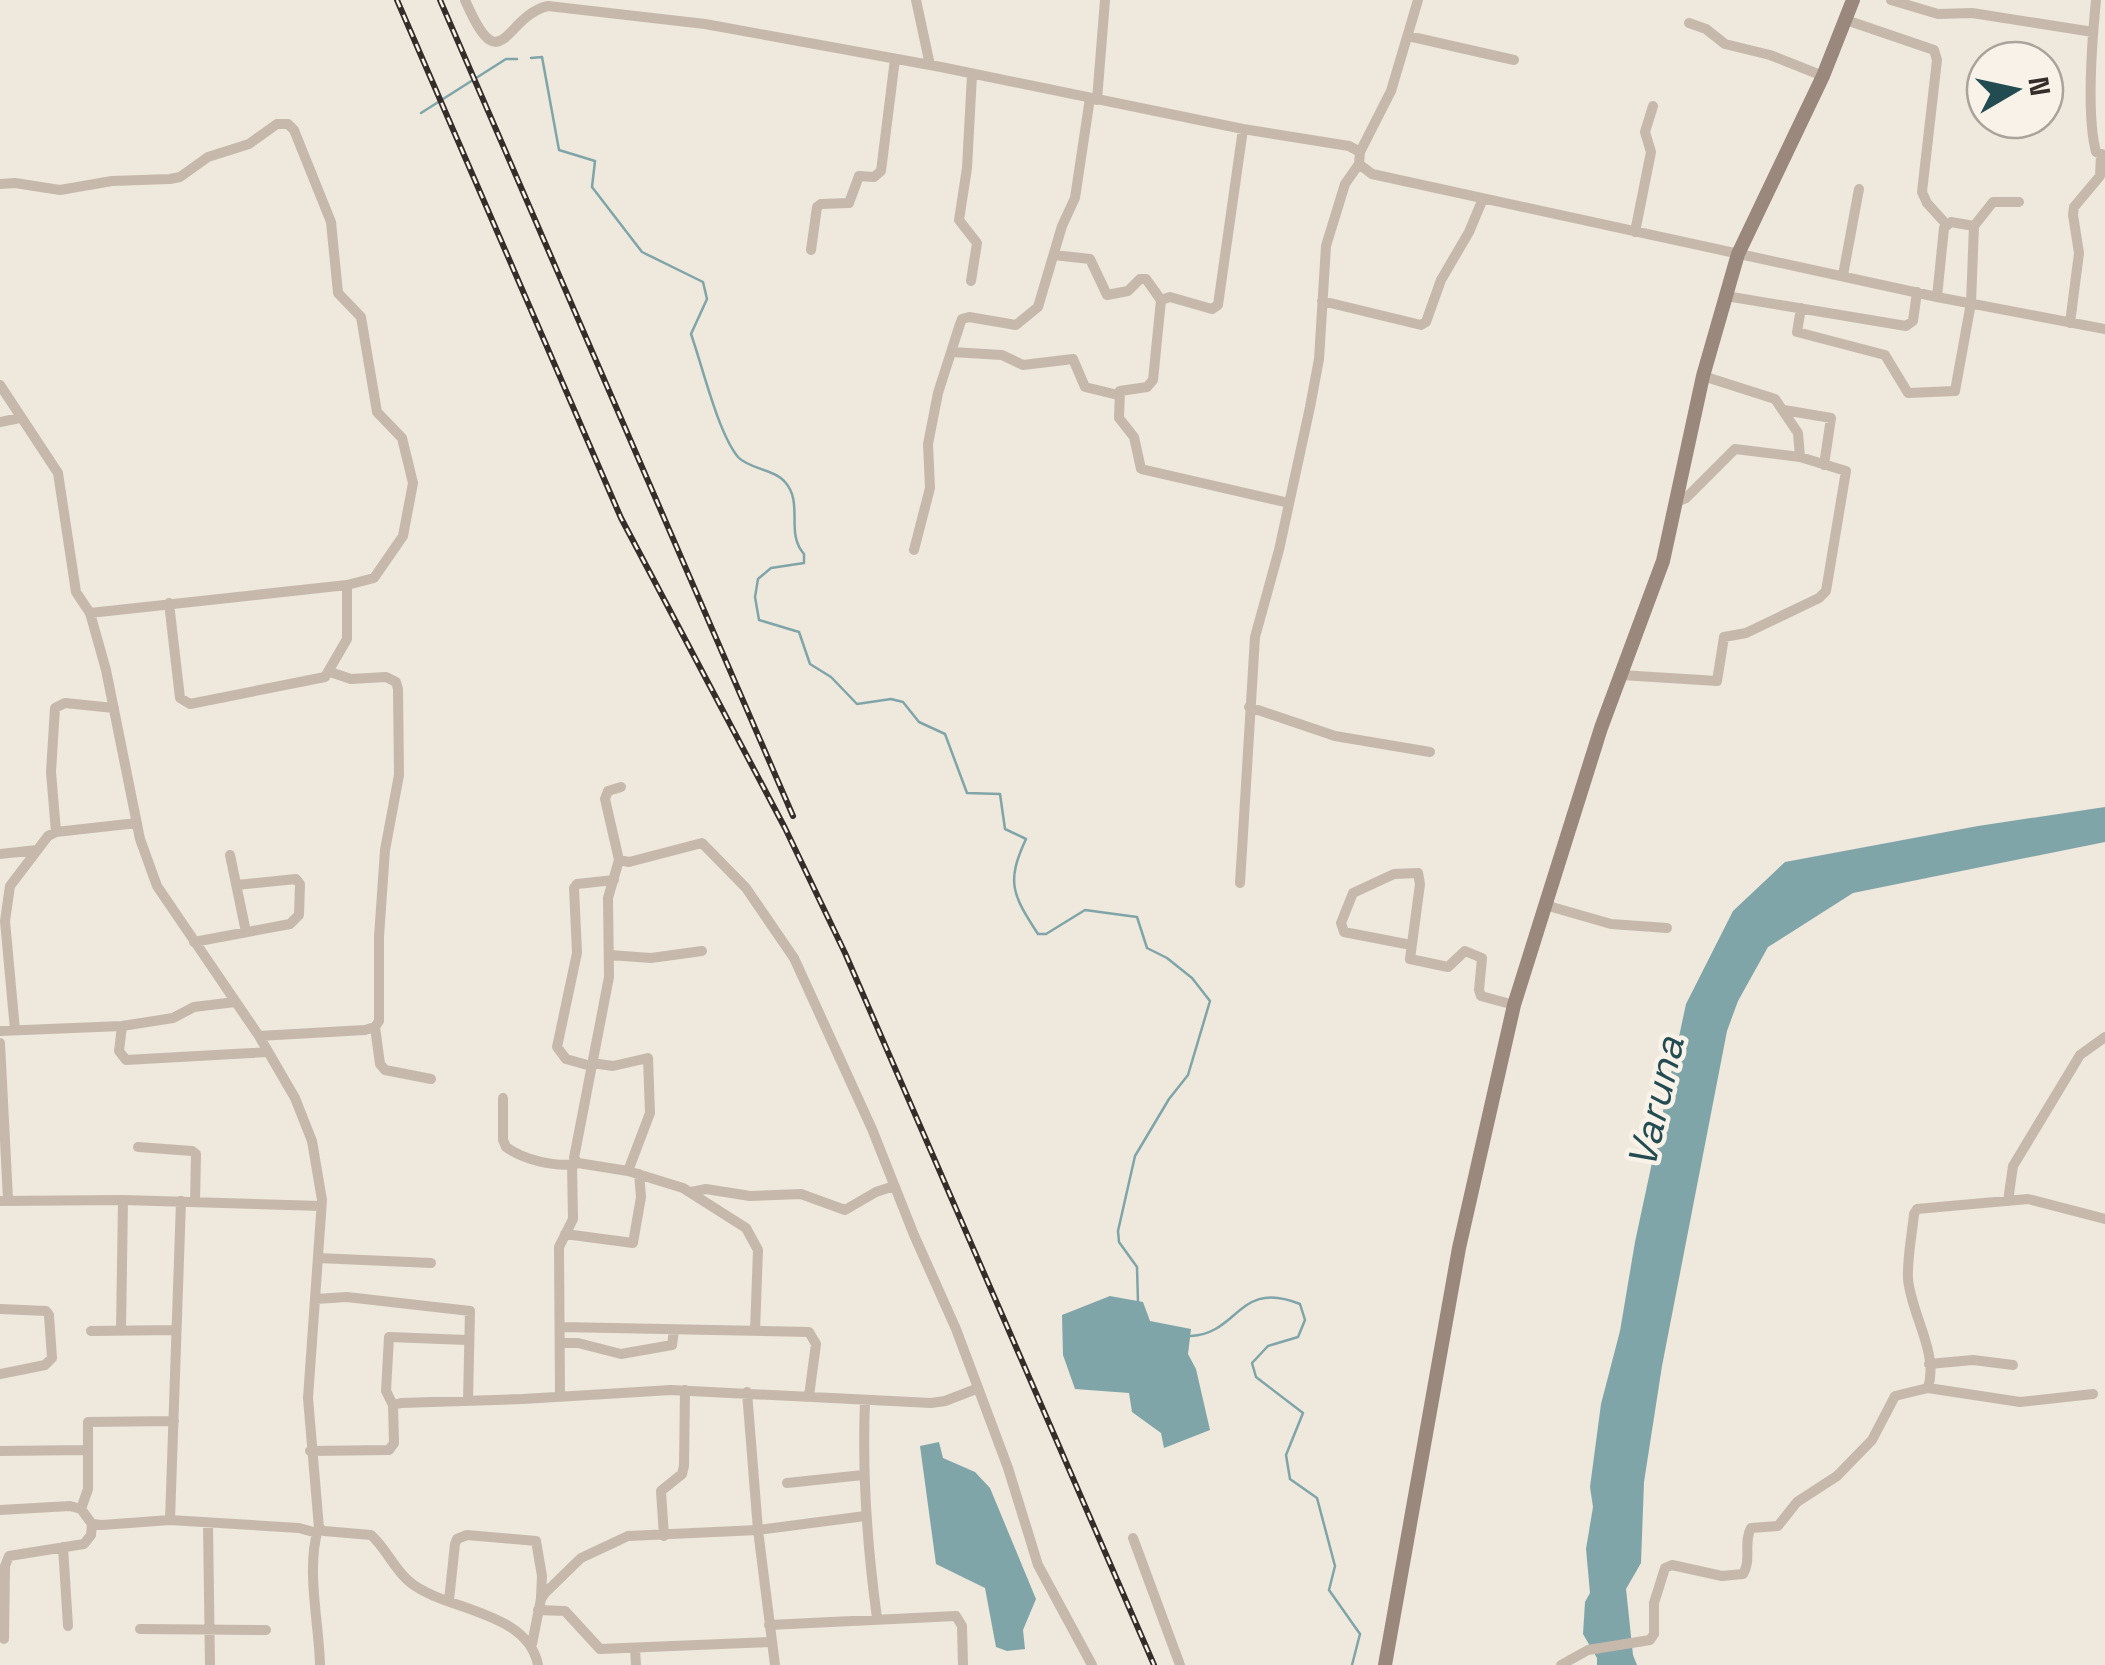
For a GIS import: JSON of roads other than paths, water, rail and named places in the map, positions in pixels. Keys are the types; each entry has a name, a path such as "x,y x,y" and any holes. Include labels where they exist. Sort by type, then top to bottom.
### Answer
{"street":[{"path":"465,0 486,39 495,42 510,36 534,9 566,6 602,6 705,24 1349,146 1372,174 1937,297 2105,329"},
{"path":"916,0 930,66"},
{"path":"914,550 930,488 928,444 935,410 965,317 1016,325 1035,311 1077,189 1094,99 1104,0"},
{"path":"1240,884 1255,637 1289,503 1319,359 1326,246 1345,184 1384,109 1418,0"},
{"path":"1385,1665 1459,1248 1514,1005 1621,674 1660,568 1703,376 1738,254 1823,76 1852,0"},
{"path":"1891,0 1938,14 1972,13 2093,32"},
{"path":"2070,322 2079,253 2074,207 2100,176 2103,155 2094,147 2092,127 2096,0"},
{"path":"1846,20 1934,50 1923,198 1946,224 1974,226"},
{"path":"1689,24 1706,29 1725,44 1770,55 1823,76"},
{"path":"1408,36 1514,60"},
{"path":"811,250 820,204 848,203 858,176 874,177 881,170 895,59"},
{"path":"971,281 977,244 962,226 959,213 967,168 972,75"},
{"path":"1635,232 1650,152 1645,132 1652,106"},
{"path":"0,184 15,182 51,190 112,181 180,178 208,157 249,144 276,124 288,124 294,130 331,222 338,292 361,317 377,412 402,438 413,483 402,536 374,578 90,613"},
{"path":"1162,300 1170,297 1212,309 1218,305 1244,129"},
{"path":"1843,275 1859,190"},
{"path":"1322,302 1420,325 1426,322 1441,280 1469,232 1482,200"},
{"path":"1801,308 1797,332 1885,355 1908,393 1950,393 1956,386 1971,304 1974,226 1994,202 2019,202"},
{"path":"1937,297 1946,224"},
{"path":"1054,255 1090,259 1107,294 1128,291 1140,279 1146,279 1162,300 1153,380 1147,387 1124,389 1118,395 1119,418 1134,437 1141,469 1289,503"},
{"path":"1726,296 1906,326 1913,321 1917,292"},
{"path":"952,352 1002,355 1022,365 1073,359 1086,388 1118,395"},
{"path":"1703,376 1776,399 1800,439 1800,457"},
{"path":"0,385 58,473 76,592 90,613 137,822 157,886 259,1036 295,1098 312,1141 321,1206 308,1398 318,1530 314,1574 320,1665"},
{"path":"1784,410 1831,418 1824,465"},
{"path":"0,422 20,418"},
{"path":"1621,674 1717,680 1724,637 1746,633 1823,596 1847,476 1841,469 1800,457 1735,450 1692,493 1676,502"},
{"path":"169,603 180,698 184,702 319,680 330,672 347,639 347,584"},
{"path":"330,672 357,680 386,677 396,682 398,689 400,776 386,850 379,937 380,1014 375,1028 380,1064 385,1070 431,1079"},
{"path":"56,832 51,772 55,708 65,703 114,708"},
{"path":"1249,707 1335,736 1430,752"},
{"path":"560,1397 559,1247 573,1219 574,1150 610,977 608,898 619,860 605,798 608,791 621,787"},
{"path":"15,1030 6,910 10,886 36,850 56,832 137,822"},
{"path":"619,860 630,862 702,843 746,888 794,958 872,1129 956,1329 1008,1468 1038,1564 1092,1665"},
{"path":"0,854 36,850"},
{"path":"230,855 246,932"},
{"path":"1411,945 1344,932 1341,923 1353,892 1394,874 1418,873 1420,884 1410,959 1448,966 1465,951 1478,954 1482,958 1481,996 1514,1005"},
{"path":"194,942 295,922 300,884 289,878 237,885"},
{"path":"565,1234 633,1243 641,1197 634,1173 650,1113 648,1058 613,1066 591,1064 566,1059 557,1047 577,953 574,888 577,884 614,880"},
{"path":"1545,905 1601,922 1667,928"},
{"path":"610,955 643,958 702,951"},
{"path":"0,1032 122,1026 173,1018 194,1007 235,1002"},
{"path":"122,1026 119,1051 126,1060 268,1052"},
{"path":"259,1036 375,1028"},
{"path":"2008,1201 2012,1172 2022,1150 2080,1055 2105,1037"},
{"path":"0,1044 4,1200 321,1206"},
{"path":"503,1098 502,1140 506,1147 527,1157 634,1173 692,1192 746,1228 758,1259 755,1331"},
{"path":"138,1147 196,1154 196,1202"},
{"path":"692,1192 706,1189 750,1196 801,1194 844,1210 894,1186"},
{"path":"121,1331 123,1200"},
{"path":"1928,1388 1926,1344 1912,1306 1908,1278 1914,1214 1924,1208 2042,1200 2105,1220"},
{"path":"170,1520 181,1201"},
{"path":"318,1258 431,1263"},
{"path":"316,1299 347,1297 470,1311 468,1401"},
{"path":"0,1309 46,1311 52,1358 45,1365 0,1374"},
{"path":"560,1328 801,1330 814,1336 816,1344 810,1396"},
{"path":"90,1331 176,1330"},
{"path":"560,1343 578,1343 621,1354 672,1345 674,1330"},
{"path":"310,1451 390,1450 394,1443 393,1405 386,1391 390,1336 468,1340"},
{"path":"1929,1364 1973,1360 2013,1366"},
{"path":"1561,1665 1588,1650 1650,1640 1654,1634 1654,1602 1665,1568 1680,1566 1722,1576 1744,1574 1751,1528 1778,1526 1797,1502 1837,1476 1872,1440 1894,1396 1928,1388 2020,1402 2093,1394"},
{"path":"393,1405 685,1390 932,1403 976,1389"},
{"path":"664,1536 661,1491 682,1474 684,1466 685,1390"},
{"path":"747,1392 758,1530 775,1665"},
{"path":"865,1401 865,1516 877,1618"},
{"path":"81,1509 88,1489 88,1422 174,1421"},
{"path":"0,1452 87,1450"},
{"path":"787,1484 863,1476"},
{"path":"0,1510 70,1506 81,1509 92,1524 88,1541 9,1556 5,1566 4,1639"},
{"path":"539,1604 589,1552 628,1536 758,1530 865,1516"},
{"path":"92,1524 170,1520 371,1535 416,1587 483,1613 532,1644"},
{"path":"208,1524 210,1665"},
{"path":"450,1600 455,1544 461,1536 536,1541 542,1576 532,1644 538,1665"},
{"path":"1133,1538 1180,1665"},
{"path":"64,1546 68,1626"},
{"path":"539,1604 565,1611 600,1649 772,1642"},
{"path":"769,1625 956,1616 962,1626 963,1665"},
{"path":"140,1628 266,1630"},
{"path":"635,1648 636,1665"}],"water":[{"path":"2105,807 2105,842 1853,893 1768,947 1738,1001 1727,1031 1662,1366 1644,1482 1641,1563 1626,1589 1637,1665 1597,1665 1583,1634 1585,1602 1590,1593 1586,1549 1593,1507 1590,1487 1601,1404 1620,1331 1686,1004 1733,911 1785,862"},
{"path":"1110,1296 1143,1302 1150,1321 1191,1329 1188,1354 1196,1369 1210,1430 1164,1448 1161,1433 1132,1412 1129,1393 1075,1389 1063,1355 1062,1315"},
{"path":"939,1442 943,1458 975,1472 990,1488 1036,1599 1023,1630 1025,1649 1007,1651 996,1647 985,1588 936,1564 920,1446"}],"waterway":[{"path":"531,58 542,57 559,150 595,161 592,187 642,252 703,282 707,299 691,334 724,432 738,457 780,478 790,490 804,563 771,568 758,579 755,597 759,620 799,632 810,664 831,677 857,704 891,699 903,702 919,722 945,734 967,793 1000,794 1005,829 1026,839 1016,866 1015,888 1038,934 1046,934 1085,910 1137,917 1147,948 1192,978 1210,1001 1188,1075 1135,1156 1118,1231 1119,1242 1137,1267 1138,1302"},
{"path":"421,113 506,59 517,59"},
{"path":"1191,1336 1207,1333 1251,1302 1264,1298 1300,1304 1305,1320 1298,1337 1268,1346 1252,1363 1256,1377 1303,1413 1286,1455 1290,1479 1317,1498 1335,1566 1329,1590 1360,1634 1352,1665"}],"railway":[{"path":"397,0 621,518 785,828 845,953 1154,1665"},
{"path":"440,0 793,816"}],"water label":[{"name":"Varuna","path":"1656,1102"}]}
